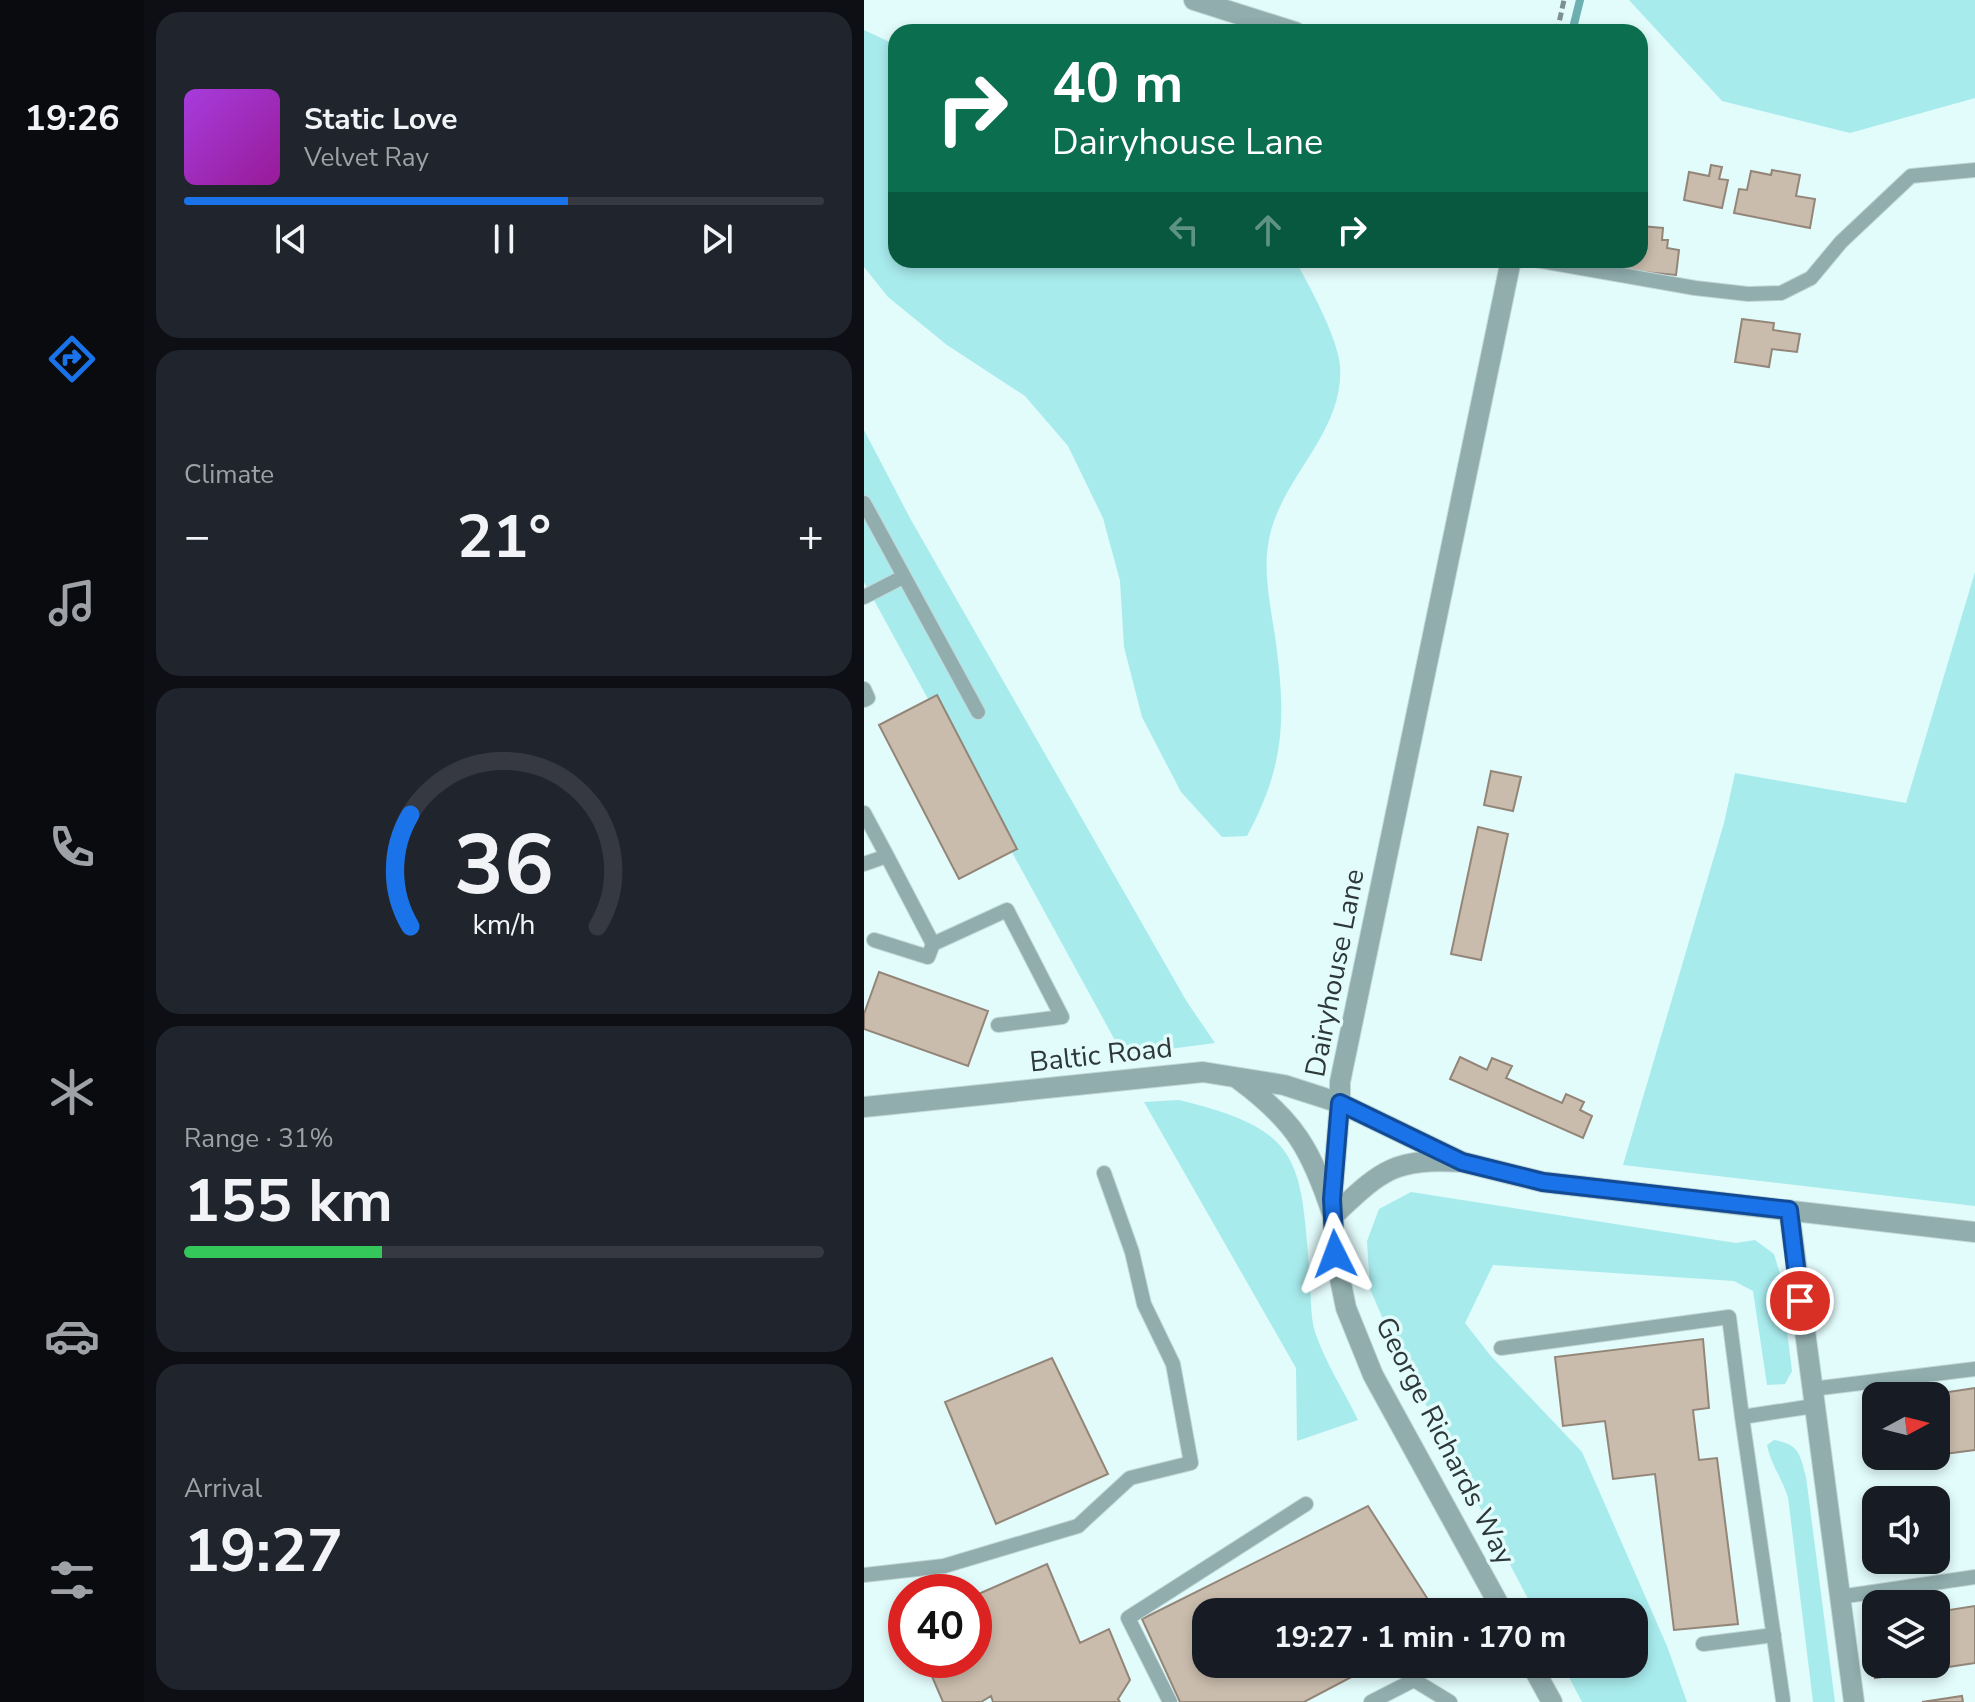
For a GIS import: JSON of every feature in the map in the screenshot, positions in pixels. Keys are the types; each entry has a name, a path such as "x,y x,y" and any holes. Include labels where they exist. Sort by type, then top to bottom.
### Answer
{"street":[{"path":"1194,0 1270,24"},
{"name":"Dairyhouse Lane","path":"1509,268 1371,925 1340,1082 1340,1103 1462,1162 1543,1182 1975,1232"},
{"name":"Baltic Road","path":"864,1107 1203,1072 1284,1085 1340,1103"},
{"path":"1235,1077 1265,1099 1299,1134 1320,1175 1333,1216 1387,1169 1418,1159 1462,1162"},
{"name":"George Richards Way","path":"1340,1103 1333,1216 1339,1278 1358,1342 1495,1598"},
{"path":"1789,1210 1854,1702"},
{"path":"1539,1678 1552,1702"}],"lane":[{"path":"1581,268 1695,288 1748,294 1781,293 1811,278 1841,242 1911,176 1975,170"},
{"path":"864,503 978,712"},
{"path":"864,597 903,577"},
{"path":"864,689 868,698 864,700"},
{"path":"864,813 933,944"},
{"path":"864,864 887,856"},
{"path":"874,940 928,957 933,944 1007,910 1062,1017 998,1025"},
{"path":"864,1575 944,1566 1078,1526 1130,1478 1191,1463 1173,1364 1144,1304 1132,1252 1104,1173"},
{"path":"1501,1348 1729,1317 1783,1700"},
{"path":"1742,1417 1813,1398 1975,1369"},
{"path":"1170,1702 1128,1618 1306,1504"},
{"path":"1839,1597 1975,1577"},
{"path":"1703,1644 1774,1635"},
{"path":"1371,1702 1414,1680 1450,1702"}],"path":[{"path":"1559,24 1564,0"}],"shaded area":[{"path":"1629,0 1975,0 1975,98 1850,133 1722,101"},
{"path":"864,30 888,41 888,268 1299,268 1334,341 1340,366 1339,388 1326,427 1282,502 1270,535 1267,578 1279,665 1280,739 1269,786 1247,836 1222,837 1181,792 1142,717 1124,647 1120,581 1103,518 1068,446 1025,396 947,345 888,297 864,267"},
{"path":"864,430 911,520 1187,1002 1215,1043 1123,1055 864,582"},
{"path":"1975,572 1975,1206 1623,1165 1724,823 1735,773 1906,803"},
{"path":"1179,1100 1220,1111 1251,1124 1273,1138 1288,1156 1303,1204 1315,1332 1358,1420 1297,1441 1296,1368 1144,1102"},
{"path":"1411,1192 1736,1243 1755,1240 1774,1254 1780,1274 1792,1371 1785,1384 1767,1385 1753,1291 1734,1281 1493,1265 1465,1323 1490,1355 1582,1452 1646,1598 1528,1598 1392,1340 1370,1289 1367,1241 1379,1209"},
{"path":"1774,1440 1794,1447 1806,1477 1835,1702 1813,1702 1788,1497 1767,1445"},
{"path":"1648,1603 1687,1702 1582,1702 1569,1678 1648,1678"}],"building":[{"path":"1711,165 1722,167 1719,179 1728,180 1722,208 1684,200 1689,172 1709,176"},
{"path":"1772,170 1800,175 1796,196 1815,199 1810,228 1734,213 1739,189 1747,190 1751,171 1771,175"},
{"path":"1648,227 1663,228 1662,240 1668,240 1667,248 1679,250 1676,275 1621,270 1648,268"},
{"path":"1742,319 1774,323 1773,330 1800,334 1797,352 1772,349 1769,367 1735,362"},
{"path":"937,695 1017,849 959,879 879,725"},
{"path":"1491,771 1521,777 1513,811 1484,805"},
{"path":"1478,827 1508,834 1481,960 1451,954"},
{"path":"879,972 988,1011 968,1066 864,1029 864,1014"},
{"path":"1460,1057 1487,1070 1492,1058 1512,1066 1506,1078 1562,1103 1566,1094 1584,1102 1580,1110 1592,1116 1583,1138 1450,1079"},
{"path":"1703,1339 1709,1408 1693,1410 1699,1460 1717,1458 1738,1624 1674,1630 1655,1474 1613,1479 1605,1421 1563,1426 1555,1357"},
{"path":"1052,1358 1108,1474 996,1524 945,1402"},
{"path":"1975,1388 1975,1450 1950,1453 1950,1392"},
{"path":"1368,1506 1427,1598 1192,1598 1192,1678 1349,1678 1304,1702 1180,1702 1142,1619"},
{"path":"1047,1564 1080,1643 1109,1629 1130,1680 1118,1699 1120,1702 993,1702 991,1696 981,1702 943,1702 933,1678 992,1678 992,1588"},
{"path":"1975,1606 1975,1663 1950,1667 1950,1610"},
{"path":"1962,1696 1963,1702 1922,1702"}],"waterway":[{"path":"1574,24 1580,0"}],"route":[{"path":"1335,1254 1332,1199 1340,1103 1462,1162 1543,1182 1789,1210 1800,1301"}]}
